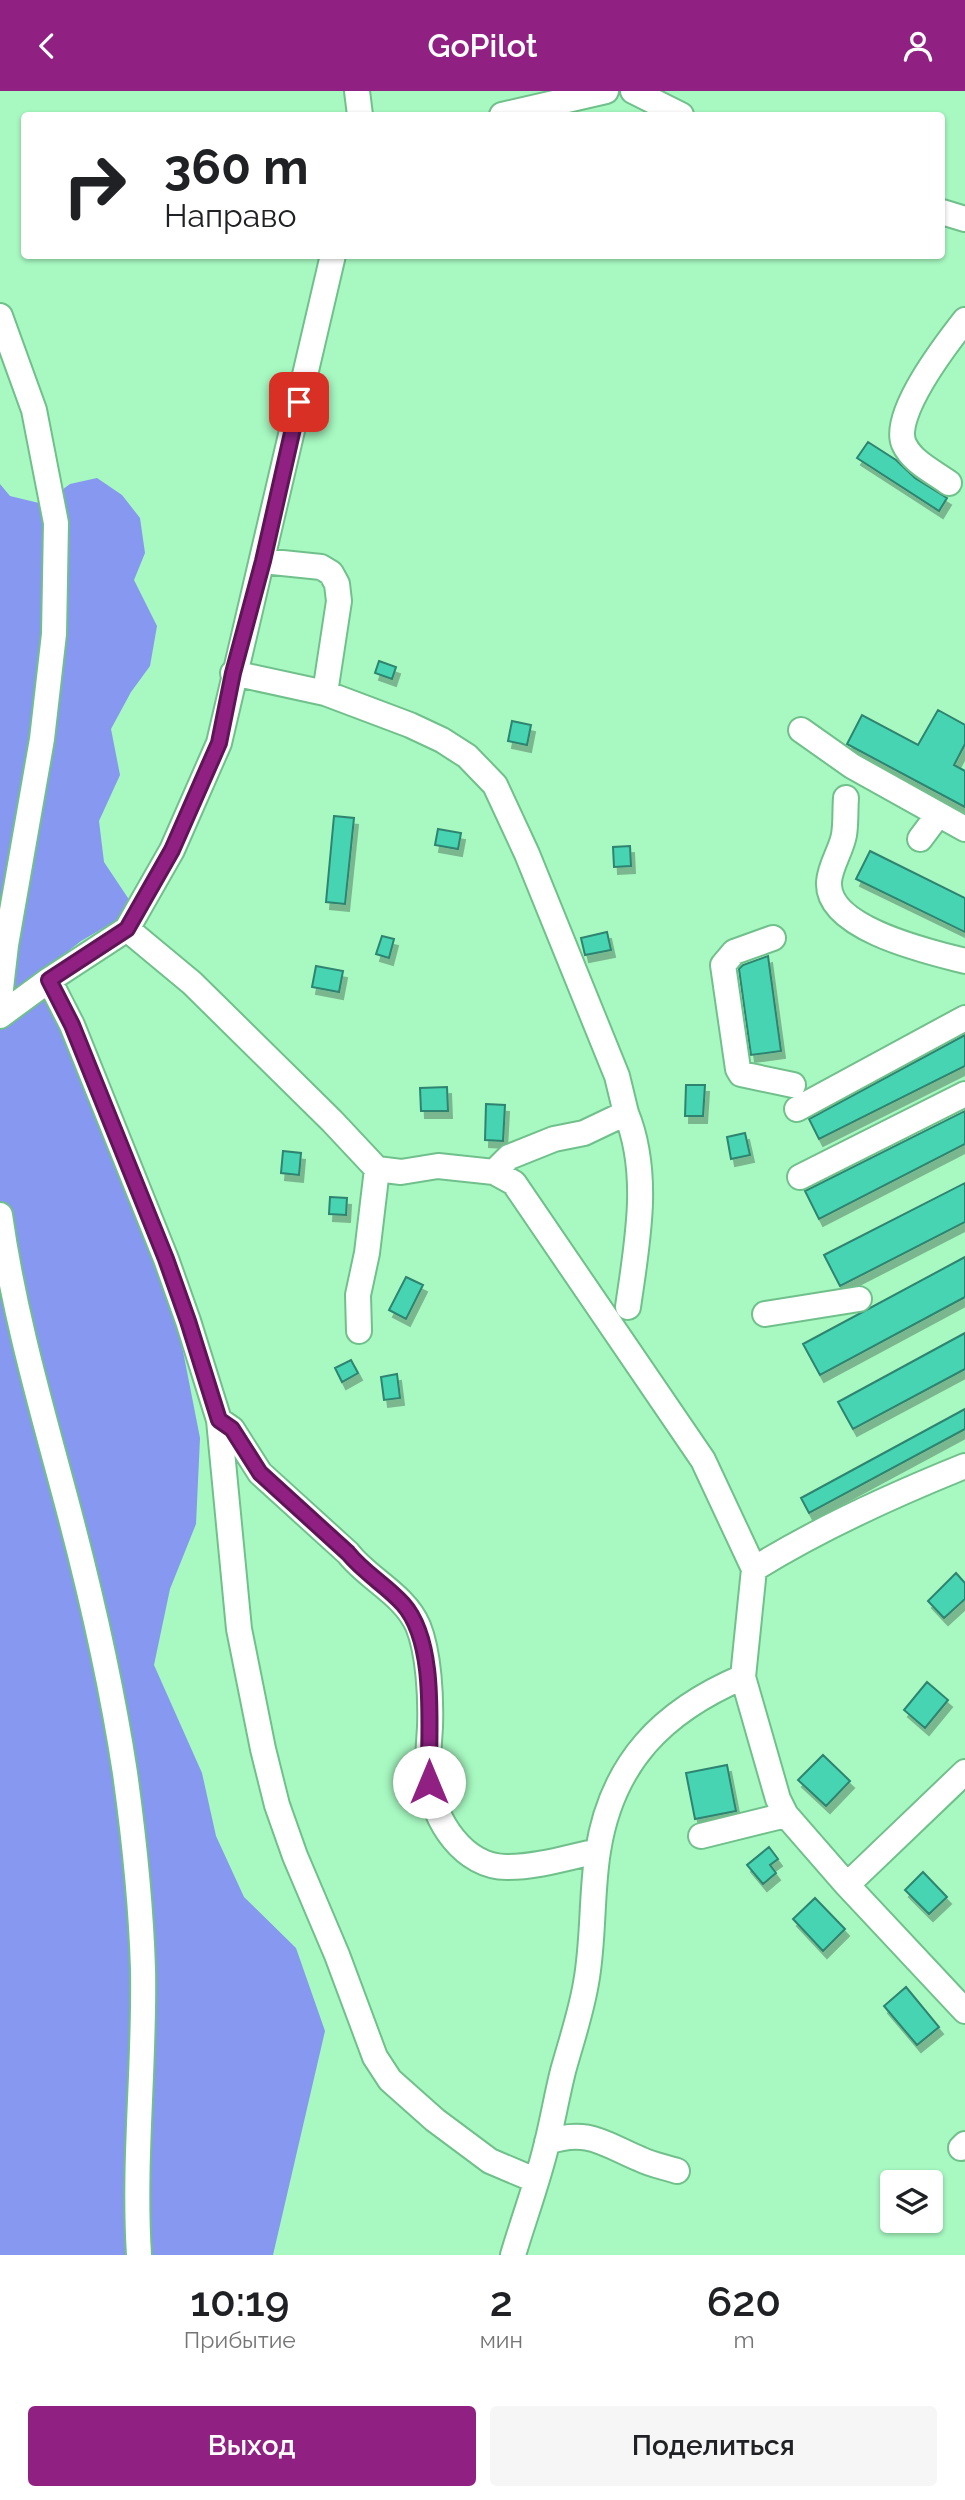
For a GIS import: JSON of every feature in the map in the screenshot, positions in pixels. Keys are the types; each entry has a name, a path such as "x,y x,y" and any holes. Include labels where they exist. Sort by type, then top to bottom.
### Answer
{"street":[{"path":"357,91 360,112"},
{"path":"515,112 606,91"},
{"path":"633,91 675,112"},
{"path":"945,213 965,219"},
{"path":"0,1016 127,929 172,850 219,743 233,673 263,561 332,259"},
{"path":"0,316 34,410 56,523 54,634 0,997"},
{"path":"949,483 912,458 903,443 902,426 915,396 946,344 965,320"},
{"path":"263,561 321,567 331,573 337,584 339,601 325,693"},
{"path":"233,673 325,693 376,711 442,740 467,756 495,785 527,854 617,1076 632,1129 640,1219 628,1307"},
{"path":"801,730 852,766 965,829"},
{"path":"846,798 844,837 829,883 833,899 848,917 880,935 965,961"},
{"path":"920,839 938,815"},
{"path":"127,929 192,982 377,1169 401,1173 438,1165 494,1173 514,1182 703,1460 754,1569 743,1677 778,1799 786,1815 847,1885 965,2011"},
{"path":"773,938 734,952 723,965 738,1069 741,1074 795,1097 965,1019"},
{"path":"49,980 72,1025 166,1259 219,1420 239,1629 277,1805 375,2057 390,2080 435,2120 490,2161 535,2181"},
{"path":"800,1177 965,1094"},
{"path":"494,1173 509,1157 554,1139 584,1133 626,1113"},
{"path":"359,1331 358,1295 367,1253 377,1169"},
{"path":"0,1215 19,1326 71,1518 102,1651 131,1822 143,1968 135,2199 139,2255"},
{"path":"765,1314 859,1299"},
{"path":"219,1420 232,1429 260,1473 348,1553 358,1566 404,1605 417,1625 424,1649 428,1691 429,1782 438,1812 467,1855 489,1866 509,1867 598,1851"},
{"path":"754,1569 780,1552 880,1502 965,1466"},
{"path":"513,2255 548,2142 553,2110 587,1983 598,1851 607,1812 624,1773 652,1734 684,1708 720,1686 743,1677"},
{"path":"847,1885 965,1772"},
{"path":"701,1836 786,1815"},
{"path":"548,2142 564,2137 585,2136 609,2143 641,2160 677,2171"}],"shaded area":[{"path":"97,478 122,495 140,518 145,553 134,580 157,626 150,666 131,692 111,729 120,775 99,821 104,862 132,904 117,920 81,941 0,1005 0,484 10,496 43,504 70,484"},
{"path":"49,982 172,1295 200,1438 196,1524 170,1589 154,1665 202,1773 216,1836 244,1897 296,1948 325,2031 273,2255 0,2255 0,1023"}],"building":[{"path":"868,442 896,460 915,478 947,498 939,511 857,458"},
{"path":"379,661 396,667 392,679 375,673"},
{"path":"938,710 965,725 965,744 954,765 965,771 965,807 847,744 862,715 918,745"},
{"path":"512,721 531,725 527,745 508,741"},
{"path":"334,816 354,818 345,904 326,902"},
{"path":"438,829 461,833 458,849 435,845"},
{"path":"630,846 631,866 614,867 613,847"},
{"path":"870,851 965,898 965,932 856,879"},
{"path":"607,932 611,950 585,955 581,938"},
{"path":"382,936 394,939 389,958 376,954"},
{"path":"768,956 781,1051 751,1055 739,969"},
{"path":"316,966 343,971 339,992 312,987"},
{"path":"965,1035 965,1066 819,1139 809,1119"},
{"path":"686,1085 705,1085 703,1116 685,1116"},
{"path":"447,1087 448,1111 421,1111 420,1088"},
{"path":"486,1104 505,1105 503,1141 485,1140"},
{"path":"965,1111 965,1144 819,1219 805,1191"},
{"path":"745,1133 750,1155 731,1159 727,1137"},
{"path":"283,1151 301,1153 299,1175 281,1173"},
{"path":"965,1183 965,1222 840,1286 824,1255"},
{"path":"330,1197 347,1198 346,1215 329,1214"},
{"path":"965,1257 965,1297 820,1375 803,1344"},
{"path":"406,1277 423,1285 406,1319 389,1310"},
{"path":"965,1333 965,1369 853,1429 838,1402"},
{"path":"351,1360 358,1373 342,1382 335,1368"},
{"path":"397,1374 400,1398 384,1400 381,1377"},
{"path":"965,1409 965,1429 809,1513 801,1498"},
{"path":"956,1573 965,1583 965,1599 944,1618 928,1601"},
{"path":"927,1682 948,1700 925,1728 904,1710"},
{"path":"823,1755 850,1781 826,1806 798,1780"},
{"path":"727,1765 736,1811 695,1819 686,1773"},
{"path":"769,1847 778,1859 770,1865 776,1873 763,1884 747,1865"},
{"path":"923,1872 947,1897 929,1914 905,1890"},
{"path":"815,1898 845,1929 823,1951 793,1919"},
{"path":"906,1987 939,2027 917,2045 884,2006"}],"route":[{"path":"299,402 263,561 233,673 219,743 172,850 127,929 49,980 72,1025 166,1259 219,1420 232,1429 260,1473 348,1553 358,1566 404,1605 417,1625 424,1649 428,1691 429,1782"}]}
